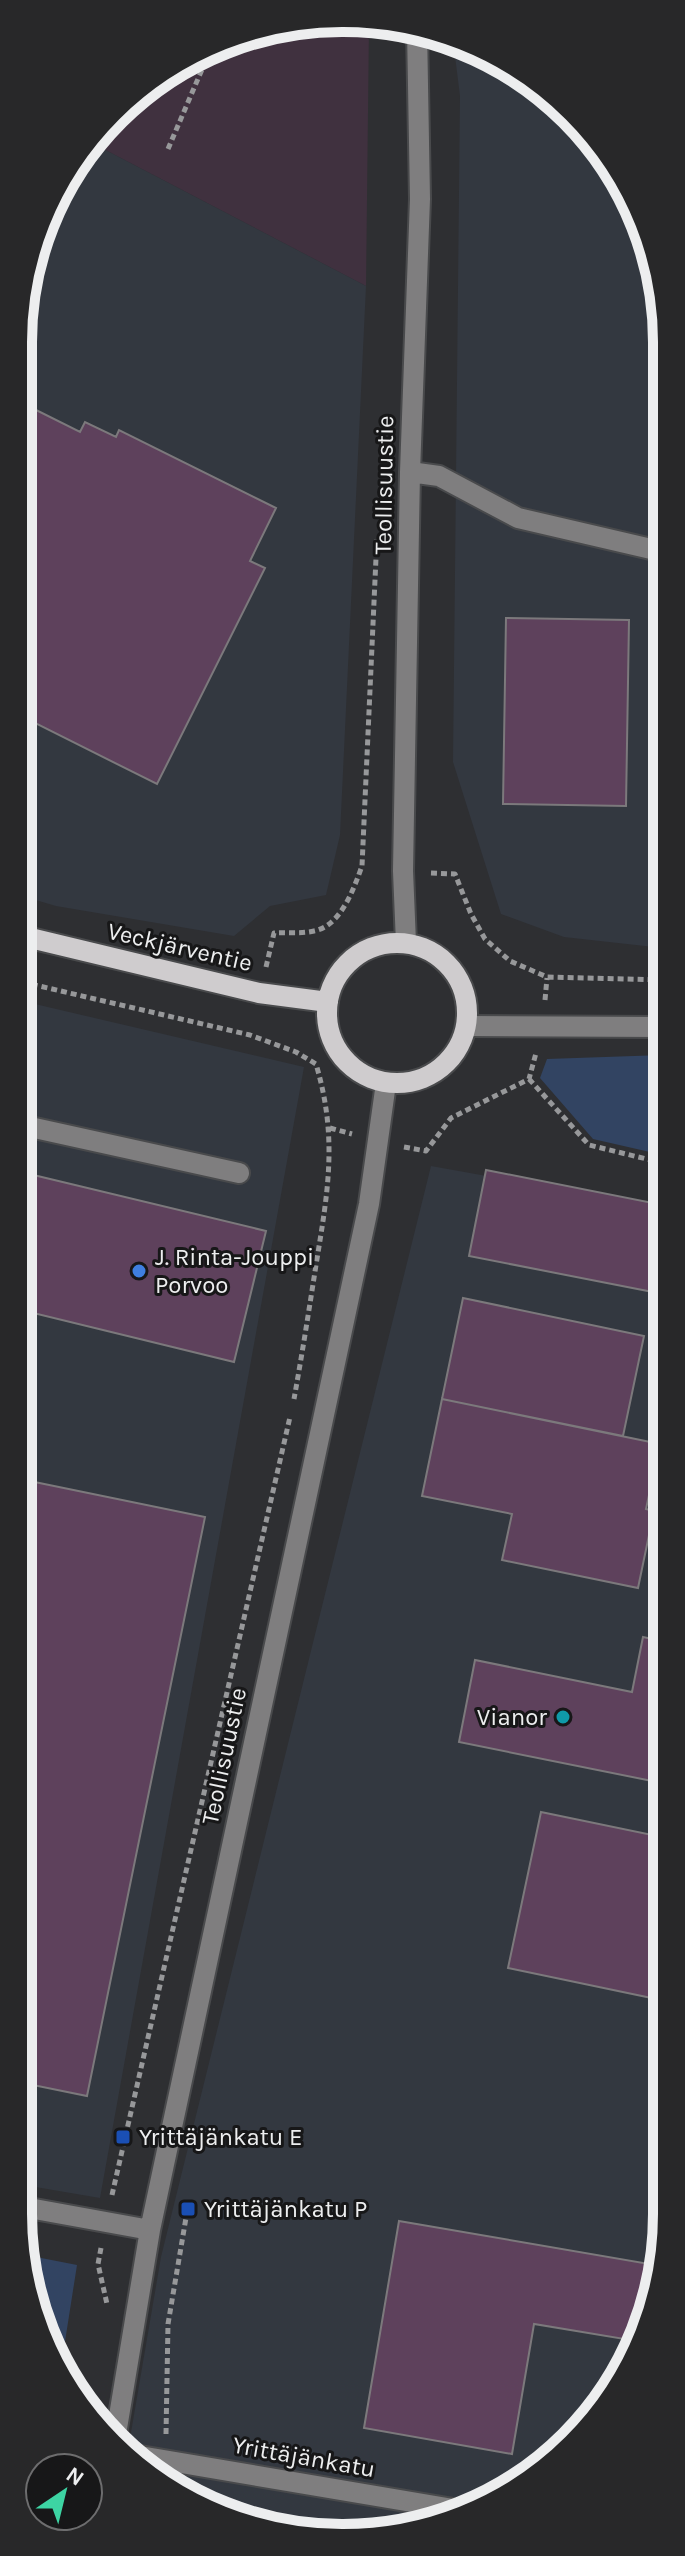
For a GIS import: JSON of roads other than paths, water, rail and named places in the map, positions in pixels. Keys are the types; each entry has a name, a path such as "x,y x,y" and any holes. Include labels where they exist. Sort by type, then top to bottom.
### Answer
{"main road":[{"name":"Veckjärventie","path":"32,938 259,993 328,1002"},
{"path":"406,943 433,952 455,972 466,998 467,1026 457,1052 438,1071 413,1082 386,1083 360,1073 340,1055 329,1030 328,1002 337,977 355,957 379,945 406,943"}],"street":[{"name":"Teollisuustie","path":"406,943 403,871 410,472 420,199 418,42"},
{"path":"410,472 439,476 518,518 653,549"},
{"path":"467,1026 653,1027"},
{"name":"Teollisuustie","path":"117,2427 150,2230 366,1220 386,1083"},
{"path":"32,1127 239,1173"},
{"path":"32,2209 150,2230"},
{"name":"Yrittäjänkatu","path":"150,2458 444,2507"}],"place":[{"name":"J. Rinta-Jouppi Porvoo","path":"139,1271"},
{"name":"Vianor","path":"563,1717"},
{"name":"Yrittäjänkatu E","path":"123,2137"},
{"name":"Yrittäjänkatu P","path":"188,2209"}]}
